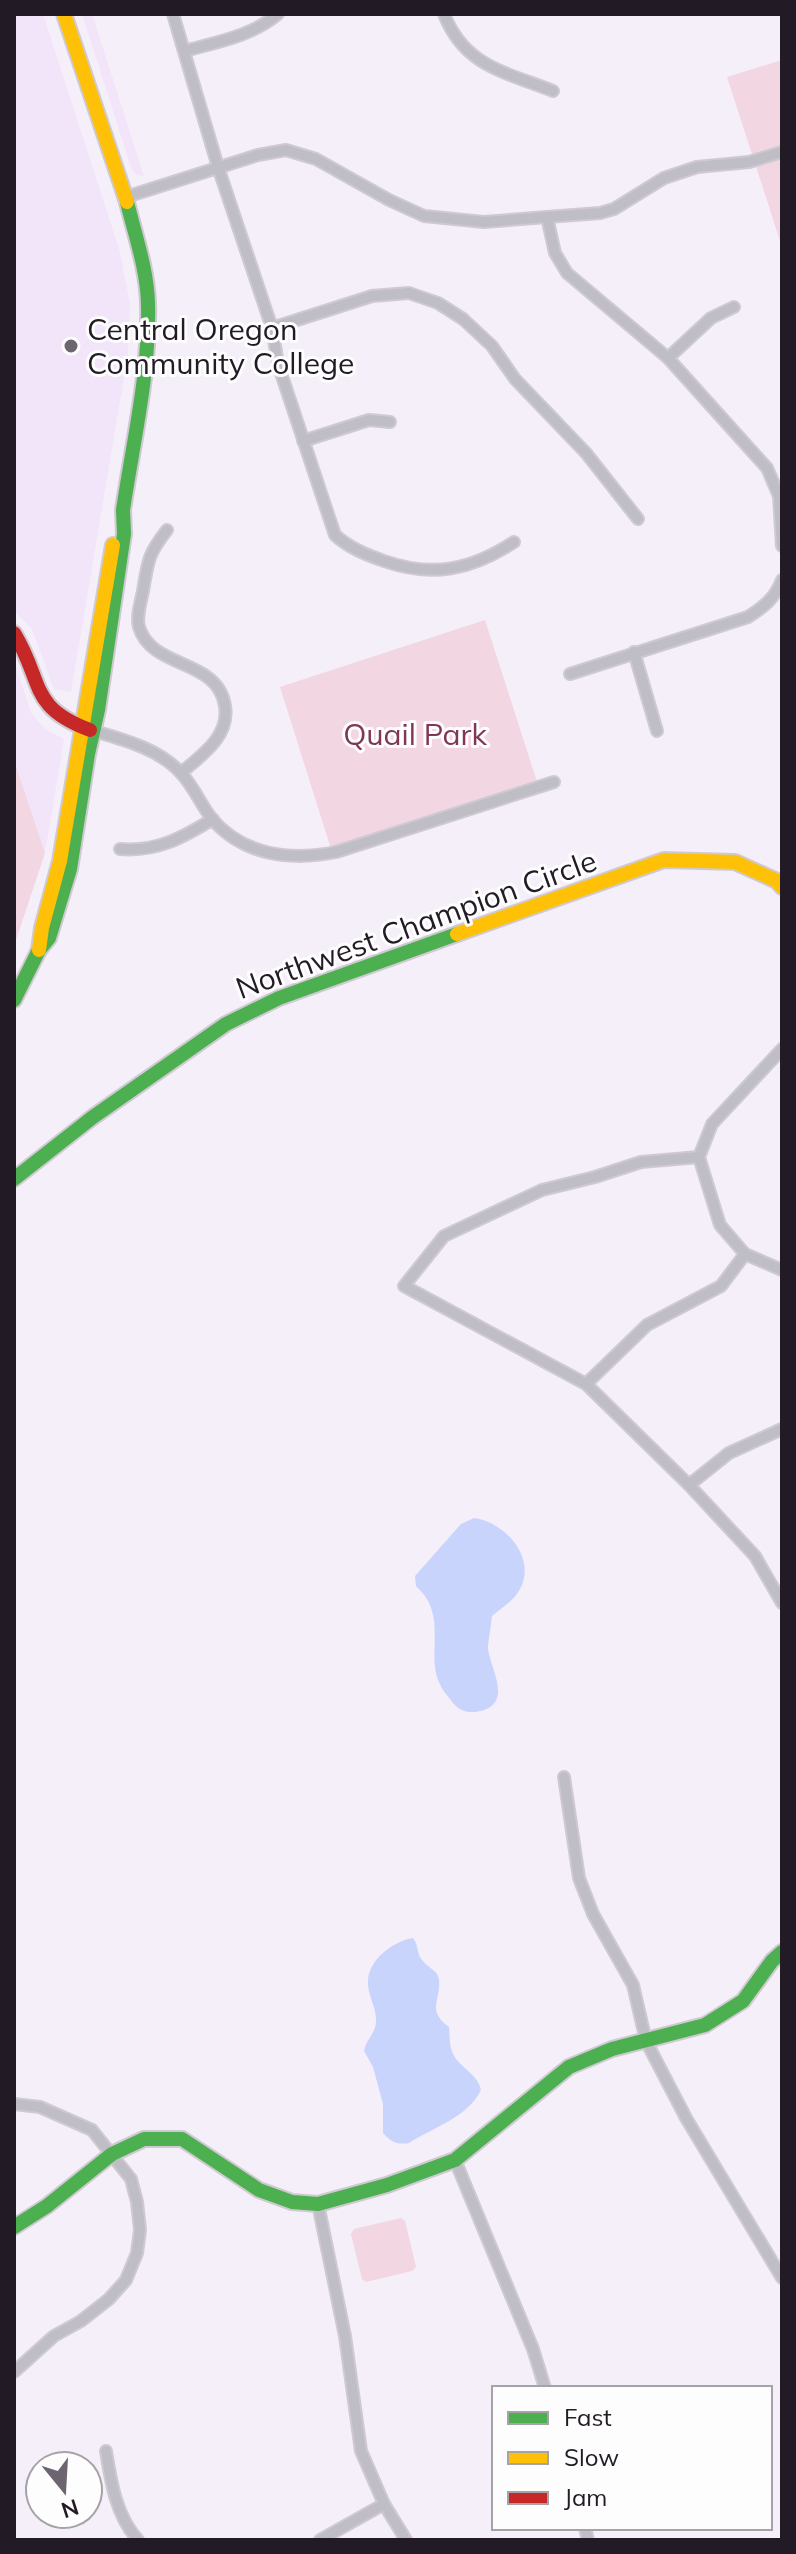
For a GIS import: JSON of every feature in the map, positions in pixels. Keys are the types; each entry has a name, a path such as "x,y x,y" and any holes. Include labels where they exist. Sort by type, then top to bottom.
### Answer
{"street":[{"path":"14,1000 39,950 49,938 67,882 88,754 88,730 124,534 123,510 144,374 147,331 145,275 126,197 64,14"},
{"path":"173,14 218,167 272,328 278,364 335,535 373,558 410,570 432,572 494,555 514,542"},
{"path":"185,51 249,32 278,14"},
{"path":"444,14 465,51 484,63 553,91"},
{"path":"126,197 258,155 286,150 316,159 424,216 484,222 600,213 614,209 664,178 697,167 749,162 782,152"},
{"path":"547,217 555,253 567,273 668,358 767,468 779,496 782,546"},
{"path":"272,328 372,296 409,293 438,303 463,319 492,346 515,379 586,453 638,519"},
{"path":"668,358 711,318 734,307"},
{"path":"303,441 369,420 390,422"},
{"path":"167,530 150,551 139,626 149,643 166,656 206,674 217,683 226,710 222,732 204,754 181,773"},
{"path":"570,674 748,617 777,593 782,580"},
{"path":"14,633 25,649 39,691 51,712 63,721 151,750 181,773 213,819 242,844 272,855 298,858 336,852 554,782"},
{"path":"634,652 657,731"},
{"path":"120,849 151,849 166,845 213,819"},
{"name":"Northwest Champion Circle","path":"14,1179 93,1117 213,1033 279,998 664,860 735,862 780,882"},
{"path":"782,1049 712,1124 699,1157 720,1225 745,1254 782,1270"},
{"path":"699,1157 641,1162 542,1190 444,1236 404,1286 586,1384 689,1485 755,1556 782,1603"},
{"path":"586,1384 647,1325 721,1286 745,1254"},
{"path":"689,1485 729,1453 782,1429"},
{"path":"564,1777 579,1878 593,1914 633,1985 646,2041 686,2118 782,2278"},
{"path":"14,2227 47,2206 112,2154 144,2139 182,2139 259,2190 292,2202 318,2204 387,2185 455,2160 569,2067 612,2049 705,2025 743,2001 782,1952"},
{"path":"14,2104 40,2107 92,2130 131,2179 140,2230 137,2253 126,2280 109,2299 81,2321 54,2336 14,2372"},
{"path":"455,2160 533,2349 544,2386"},
{"path":"318,2204 345,2336 361,2451 384,2504 406,2540"},
{"path":"106,2451 113,2492 126,2524 138,2540"},
{"path":"320,2540 384,2504"}],"shaded area":[{"name":"Central Oregon Community College","path":"14,14 43,14 120,252 130,304 128,354 71,692 54,689 32,629 14,611"},
{"path":"82,14 92,14 144,176 132,170"},
{"path":"14,660 31,713 45,729 64,739 45,853 14,760"}],"green space":[{"path":"782,60 782,247 727,77"},
{"name":"Quail Park","path":"485,620 538,785 332,852 280,687"},
{"path":"14,760 45,853 14,946"},
{"path":"401,2218 405,2221 416,2267 412,2271 366,2282 362,2279 351,2234 354,2229"}],"water":[{"path":"474,1518 497,1526 515,1543 524,1565 524,1577 511,1601 492,1616 488,1646 497,1684 495,1702 489,1708 471,1712 458,1708 441,1686 435,1667 432,1611 426,1597 416,1586 415,1576 461,1524"},
{"path":"413,1938 421,1958 438,1977 436,2010 449,2027 453,2054 481,2090 459,2115 409,2143 401,2144 383,2133 383,2104 373,2067 364,2051 376,2022 368,1985 371,1968 389,1948"}],"traffic: fast":[{"path":"14,1000 39,950 49,938 70,869 124,534 123,510 144,381 148,329 145,278 127,202"},
{"path":"14,1179 93,1117 226,1024 279,998 457,934"},
{"path":"14,2227 47,2206 112,2154 144,2139 182,2139 259,2190 292,2202 318,2204 387,2185 455,2160 569,2067 612,2049 705,2025 743,2001 782,1952"}],"traffic: slow":[{"path":"64,14 127,202"},
{"path":"39,950 60,861 113,545"},
{"path":"457,934 664,860 735,862 777,881 782,887"}],"traffic: jam":[{"path":"14,633 47,702 56,712 90,730"}],"place":[{"name":"Central Oregon Community College","path":"71,346"}]}
